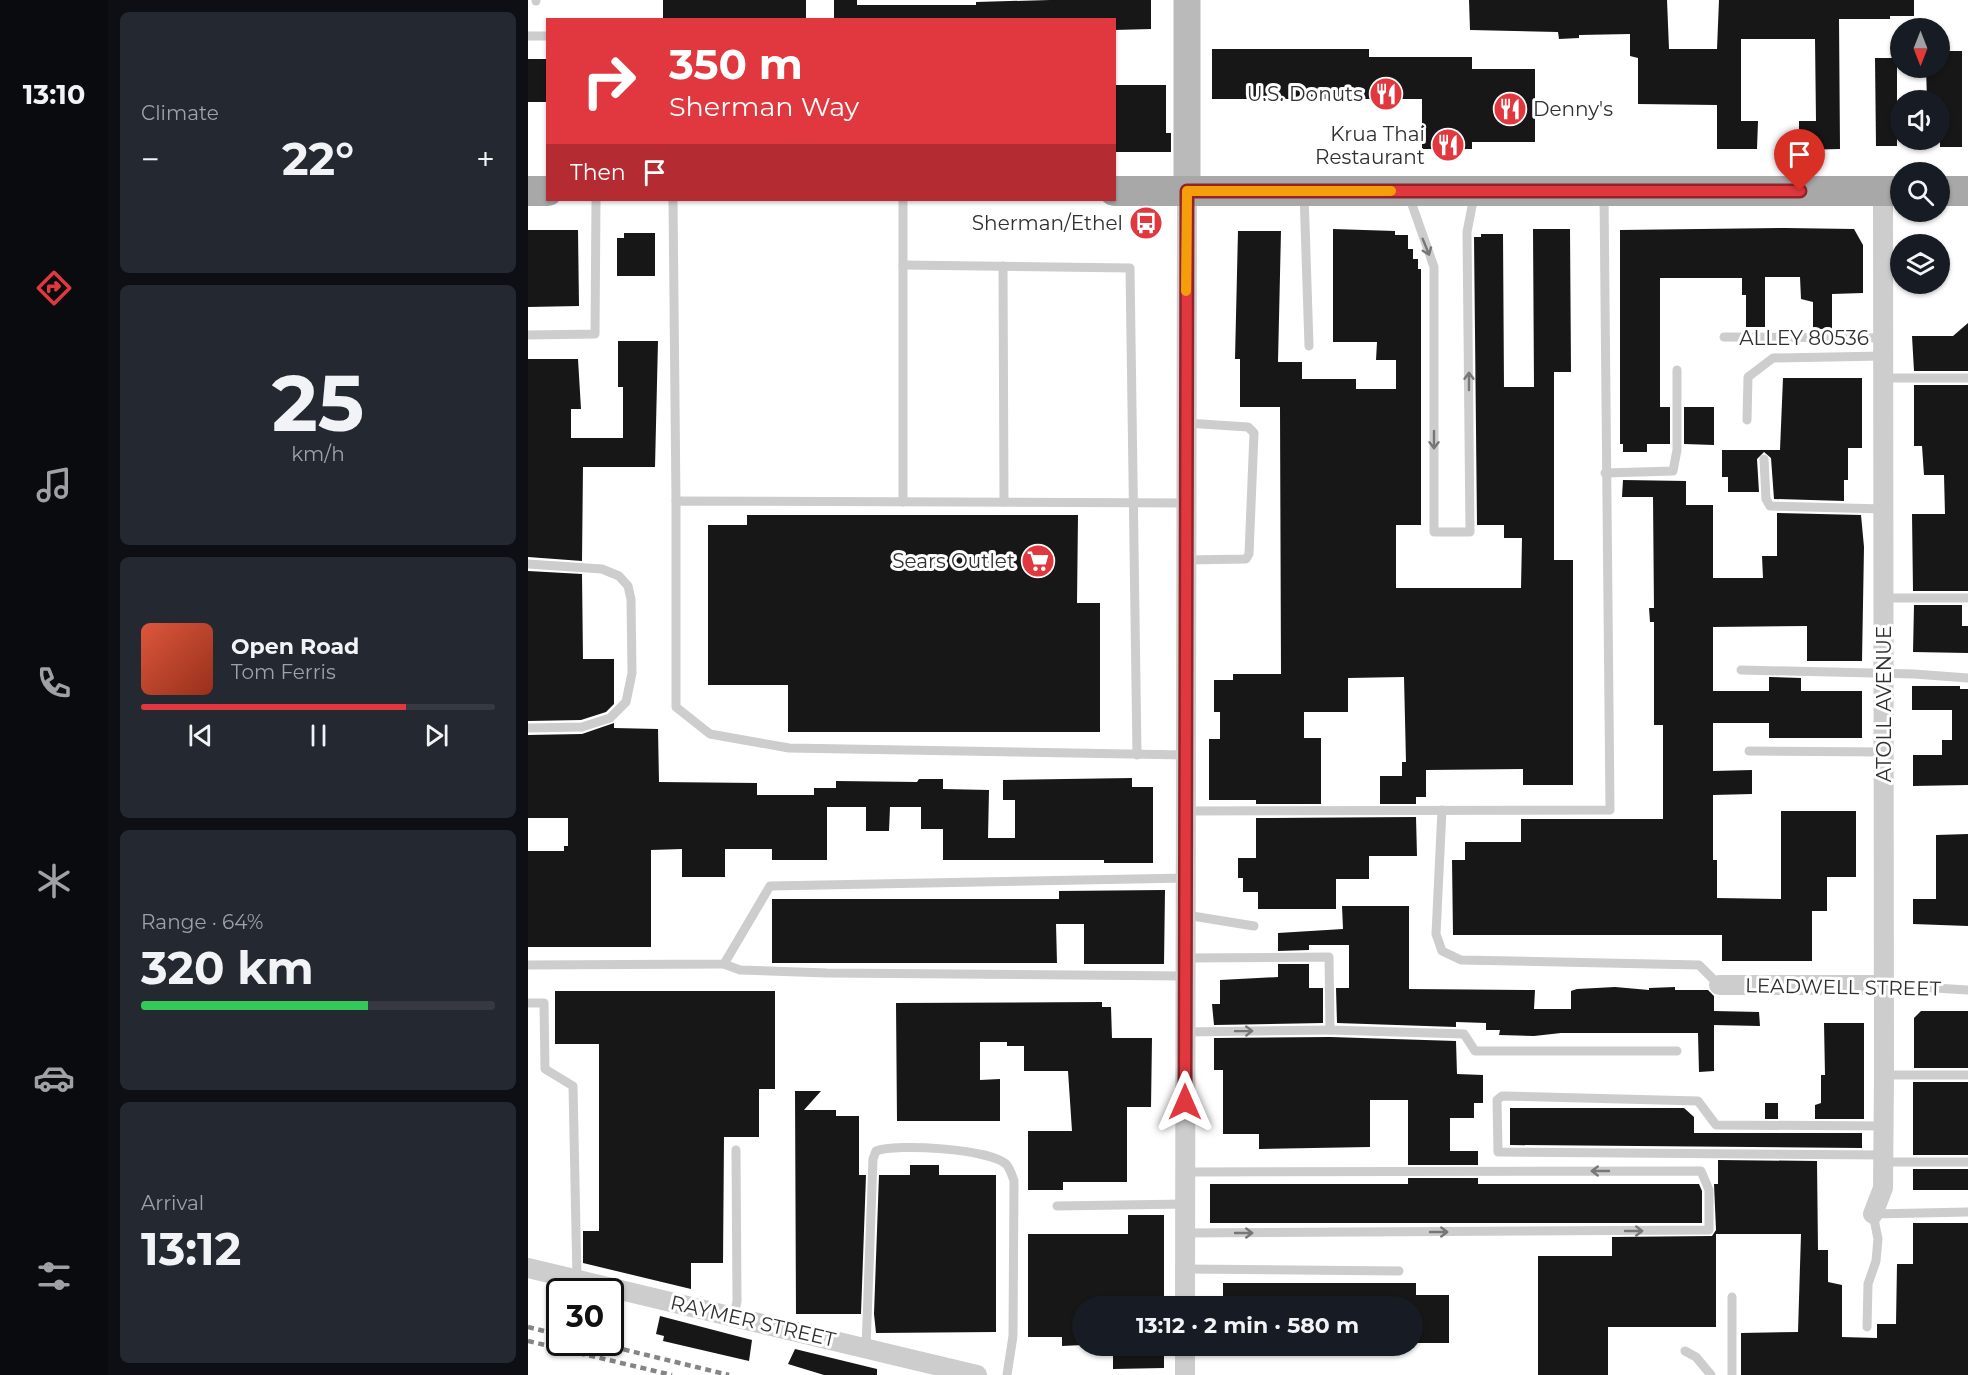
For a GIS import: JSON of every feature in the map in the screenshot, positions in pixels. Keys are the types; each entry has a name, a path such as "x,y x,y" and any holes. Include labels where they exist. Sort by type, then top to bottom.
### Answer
{"main road":[{"path":"528,191 546,191"},
{"path":"1116,191 1890,191"},
{"path":"1950,191 1968,191"}],"street":[{"path":"1185,1296 1187,0"},
{"name":"ATOLL AVENUE","path":"1873,1214 1883,1188 1884,1159 1884,347 1890,222"},
{"name":"LEADWELL STREET","path":"1719,985 1885,985"},
{"name":"RAYMER STREET","path":"528,1268 573,1278"},
{"name":"RAYMER STREET","path":"624,1290 977,1375"},
{"path":"1185,1356 1185,1375"}],"lane":[{"path":"528,36 546,36"},
{"path":"1304,191 1309,346"},
{"path":"1408,191 1434,267 1434,532 1470,532 1467,232 1474,191"},
{"path":"1186,811 1610,810 1604,191"},
{"path":"528,335 596,334 596,201"},
{"path":"673,201 676,708 711,734 789,748 1186,755"},
{"path":"903,201 903,502"},
{"path":"903,265 1130,268 1137,755"},
{"path":"1004,266 1004,502"},
{"name":"ALLEY 80536","path":"1724,337 1884,347"},
{"path":"1748,420 1748,377 1773,358 1884,347"},
{"path":"1605,473 1673,471 1676,460 1677,370"},
{"path":"1884,378 1968,378"},
{"path":"1186,423 1248,427 1254,433 1249,555 1246,559 1186,560"},
{"path":"1764,459 1766,499 1770,506 1884,509"},
{"path":"676,501 1186,503"},
{"path":"528,564 580,566 602,569 619,576 628,586 631,599 632,673 626,702 610,718 582,727 528,728"},
{"path":"1884,598 1968,598"},
{"path":"1741,670 1968,678"},
{"path":"1749,751 1885,752"},
{"path":"1442,810 1436,934 1442,951 1461,960 1698,965 1719,985"},
{"path":"724,964 770,886 1186,878"},
{"path":"1186,915 1254,926"},
{"path":"528,965 724,964 740,970 827,973 1186,967 1329,957 1330,1030"},
{"name":"LEADWELL STREET","path":"1885,985 1968,990"},
{"path":"528,1003 544,1003 545,1069 573,1086 577,1278"},
{"path":"1186,1032 1330,1030 1464,1034 1475,1051 1677,1051"},
{"path":"1884,1075 1968,1075"},
{"path":"1884,1126 1716,1125 1698,1101 1502,1096 1497,1100 1497,1149 1502,1153 1968,1162"},
{"path":"866,1348 873,1159 876,1151 886,1147 917,1148 991,1156 1006,1164 1014,1181 1013,1336 1007,1375"},
{"path":"734,1317 737,1302 736,1150"},
{"path":"1185,1172 1701,1171 1709,1190 1709,1230 1185,1233"},
{"path":"1057,1206 1185,1204"},
{"path":"1867,1327 1868,1284 1876,1261 1878,1239 1873,1214 1968,1212"},
{"path":"1185,1269 1400,1271"},
{"path":"1732,1297 1732,1375"},
{"path":"1685,1351 1696,1357 1711,1375"}],"building":[{"path":"663,0 806,0 806,18 663,18"},
{"path":"834,0 857,0 857,5 976,5 976,2 1151,0 1151,29 1116,30 1116,18 834,18"},
{"path":"1469,0 1667,0 1669,49 1717,49 1719,0 1914,0 1914,16 1890,16 1890,19 1839,19 1840,149 1799,150 1799,121 1816,121 1815,39 1741,39 1741,121 1758,121 1757,149 1717,149 1717,105 1638,104 1638,58 1630,56 1630,34 1579,35 1579,38 1559,39 1558,32 1470,30"},
{"path":"1212,49 1369,49 1369,57 1472,57 1472,69 1535,69 1535,142 1472,142 1472,149 1422,149 1422,99 1212,99"},
{"path":"1950,51 1962,51 1962,147 1950,147 1950,90 1927,90 1926,78 1950,78"},
{"path":"1875,58 1890,58 1890,78 1897,78 1897,90 1890,90 1890,146 1876,146"},
{"path":"528,59 546,59 546,102 528,102"},
{"path":"1116,85 1166,85 1166,133 1171,133 1171,152 1116,152"},
{"path":"1333,229 1395,231 1395,235 1408,235 1408,249 1413,249 1413,259 1418,259 1418,269 1421,269 1421,525 1396,525 1396,588 1521,588 1522,538 1504,538 1504,525 1477,525 1474,237 1481,237 1481,234 1503,234 1504,387 1534,387 1533,229 1570,229 1571,372 1554,372 1554,560 1573,560 1573,785 1523,785 1523,769 1426,770 1426,797 1416,797 1416,804 1380,804 1380,776 1402,776 1402,762 1406,762 1404,677 1348,678 1348,712 1304,712 1304,738 1321,738 1321,804 1256,804 1256,800 1209,800 1209,739 1220,739 1220,712 1214,712 1214,680 1233,680 1233,674 1281,674 1280,407 1240,407 1240,359 1235,359 1238,231 1281,231 1278,362 1302,362 1302,379 1356,379 1356,389 1396,389 1396,360 1376,360 1377,342 1333,342"},
{"path":"1854,229 1863,245 1863,293 1832,294 1832,329 1813,329 1813,302 1801,299 1800,277 1765,277 1765,327 1746,327 1746,295 1742,295 1742,278 1660,278 1660,407 1670,407 1670,444 1647,444 1647,452 1623,452 1623,444 1620,444 1620,230"},
{"path":"528,230 578,230 579,306 528,307"},
{"path":"624,233 655,233 655,276 617,276 617,238 624,238"},
{"path":"1968,323 1968,371 1914,371 1912,336 1953,336"},
{"path":"618,341 658,341 655,467 583,467 582,561 528,557 528,359 578,359 581,409 571,409 571,438 623,438 623,387 618,387"},
{"path":"1783,378 1862,378 1862,448 1848,448 1848,480 1844,480 1844,501 1774,499 1771,458 1764,452 1757,459 1759,492 1728,492 1728,477 1722,477 1722,450 1780,450"},
{"path":"1914,385 1968,385 1968,591 1913,591 1912,514 1945,514 1944,475 1924,475 1922,446 1914,446"},
{"path":"1684,407 1714,407 1714,445 1684,444"},
{"path":"1623,480 1686,481 1686,505 1713,505 1713,578 1763,578 1762,556 1777,556 1777,513 1861,515 1864,547 1862,661 1807,661 1807,626 1713,627 1713,691 1769,691 1769,677 1801,678 1801,691 1862,691 1862,738 1769,738 1769,723 1713,723 1713,771 1752,770 1752,794 1713,795 1713,860 1717,860 1717,898 1781,899 1781,811 1856,811 1856,877 1827,877 1827,911 1812,911 1812,961 1722,961 1722,935 1453,935 1452,860 1465,860 1465,842 1521,842 1521,819 1663,819 1663,725 1654,725 1654,622 1650,622 1649,608 1654,608 1653,497 1622,497"},
{"path":"747,515 1078,515 1077,603 1100,603 1100,732 788,732 788,685 708,685 708,525 747,525"},
{"path":"528,571 582,574 583,659 614,659 614,704 606,712 581,720 528,721"},
{"path":"1914,605 1962,605 1962,626 1968,626 1968,653 1913,652"},
{"path":"1912,686 1960,686 1960,689 1968,689 1968,785 1913,786 1913,755 1942,755 1942,740 1952,740 1952,710 1912,710"},
{"path":"614,723 614,728 658,729 659,782 757,783 757,795 814,795 814,788 836,788 836,781 917,782 919,779 943,779 943,789 989,790 988,838 1015,838 1015,800 1003,800 1003,780 1132,778 1132,787 1153,787 1153,863 1104,863 1104,860 943,860 943,829 921,829 921,807 890,807 889,831 866,831 866,807 827,807 827,860 772,860 772,849 725,849 725,877 682,877 682,849 651,850 651,947 528,947 528,851 564,851 564,846 568,846 568,818 528,818 528,735 582,734"},
{"path":"1416,817 1417,856 1369,856 1369,879 1336,879 1336,909 1258,909 1258,892 1243,892 1243,878 1238,878 1238,858 1256,858 1256,818"},
{"path":"1968,834 1968,926 1913,924 1913,899 1936,899 1936,835"},
{"path":"1165,890 1164,964 1084,964 1084,924 1056,924 1057,963 772,963 772,899 1059,899 1059,891"},
{"path":"1342,906 1409,906 1409,989 1535,990 1534,1009 1571,1009 1571,991 1577,989 1615,987 1649,990 1649,988 1675,987 1675,990 1708,990 1714,996 1714,1011 1759,1012 1760,1026 1714,1025 1714,1071 1699,1072 1698,1033 1561,1033 1534,1036 1499,1035 1500,1030 1486,1030 1486,1023 1456,1022 1456,1027 1337,1023 1336,988 1349,988 1349,945 1309,945 1309,950 1278,951 1278,933 1343,929"},
{"path":"1278,964 1309,964 1309,988 1323,988 1323,1023 1214,1025 1212,1004 1220,1004 1220,980 1278,977"},
{"path":"555,991 775,991 775,1089 759,1089 759,1137 724,1137 723,1263 691,1263 691,1289 583,1263 583,1231 599,1231 599,1044 555,1044"},
{"path":"1102,1002 1102,1007 1111,1007 1112,1038 1152,1038 1151,1107 1127,1107 1127,1182 1063,1182 1063,1190 1028,1190 1028,1131 1072,1131 1068,1071 1024,1071 1024,1046 1007,1046 1007,1042 980,1042 980,1080 1000,1079 1000,1121 897,1121 896,1003"},
{"path":"1921,1011 1968,1011 1968,1068 1914,1068 1914,1018"},
{"path":"1824,1023 1864,1023 1864,1119 1815,1119 1815,1105 1821,1103 1821,1075 1825,1075"},
{"path":"1330,1037 1456,1041 1457,1074 1483,1075 1483,1103 1474,1103 1474,1118 1450,1118 1450,1151 1478,1151 1478,1165 1408,1165 1408,1100 1370,1100 1370,1147 1259,1149 1259,1134 1223,1134 1223,1070 1214,1070 1214,1038"},
{"path":"1913,1082 1968,1082 1968,1155 1913,1155"},
{"path":"795,1091 821,1091 804,1110 836,1110 836,1116 859,1116 859,1175 866,1175 861,1314 796,1314"},
{"path":"1765,1103 1778,1103 1778,1119 1765,1119"},
{"path":"1510,1108 1684,1108 1694,1117 1694,1133 1862,1133 1862,1148 1510,1145"},
{"path":"1718,1160 1817,1161 1818,1250 1828,1250 1828,1282 1842,1285 1842,1337 1877,1338 1877,1324 1896,1324 1897,1264 1913,1264 1913,1223 1968,1223 1968,1375 1741,1375 1741,1333 1798,1332 1801,1234 1716,1234 1716,1327 1608,1327 1608,1375 1538,1375 1538,1256 1612,1256 1612,1237 1712,1236 1716,1230 1714,1184 1718,1184"},
{"path":"910,1165 939,1165 939,1175 996,1175 996,1332 876,1333 874,1314 879,1175 910,1175"},
{"path":"1913,1169 1968,1169 1968,1190 1913,1190"},
{"path":"1408,1178 1478,1178 1478,1184 1699,1184 1702,1191 1702,1223 1210,1223 1210,1184 1408,1184"},
{"path":"1128,1215 1164,1215 1164,1296 1072,1296 1072,1346 1062,1346 1062,1337 1028,1337 1028,1234 1128,1234"},
{"path":"1223,1283 1416,1283 1416,1295 1449,1295 1449,1343 1423,1343 1423,1296 1223,1296"},
{"path":"660,1316 752,1340 749,1361 663,1341 664,1336 656,1334"},
{"path":"795,1349 877,1369 877,1375 824,1375 788,1364"},
{"path":"1113,1356 1164,1356 1164,1368 1113,1369"}],"railway":[{"path":"528,1327 546,1332"},
{"path":"528,1341 672,1375"},
{"path":"624,1350 729,1375"}],"slow traffic":[{"path":"1186,291 1187,191 1391,191"}],"place":[{"name":"U.S. Donuts","path":"1386,94"},
{"name":"Denny's","path":"1510,109"},
{"name":"Krua Thai Restaurant","path":"1448,145"},
{"name":"Sherman/Ethel","path":"1146,223"},
{"name":"Sears Outlet","path":"1038,561"}],"route":[{"path":"1185,1102 1187,191 1800,191"}]}
